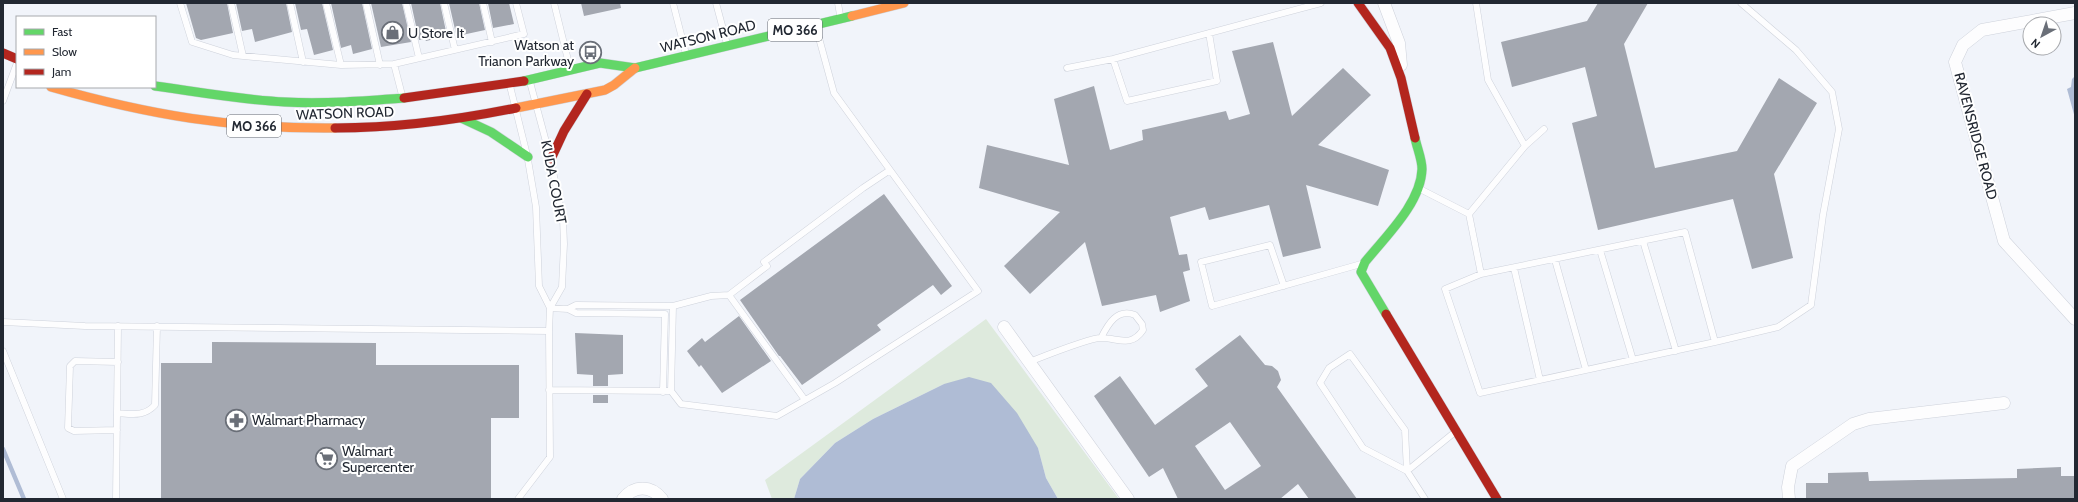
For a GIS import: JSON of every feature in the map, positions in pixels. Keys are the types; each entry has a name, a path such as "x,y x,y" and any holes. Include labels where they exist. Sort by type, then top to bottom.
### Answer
{"main road":[{"name":"WATSON ROAD","path":"156,86 211,95 286,102 369,101 402,98 510,84 600,63 635,68 904,3"},
{"path":"1358,3 1390,48 1401,78 1422,168 1418,188 1412,203 1364,262 1360,272 1455,432 1497,499"},
{"path":"3,53 16,59"},
{"name":"WATSON ROAD","path":"55,88 149,112 203,122 258,127 310,129 363,128 461,118 517,109 587,94 610,87 635,68"},
{"path":"551,159 587,94"},
{"path":"461,118 491,132 528,157"}],"street":[{"path":"1384,3 1399,43 1401,78"},
{"name":"RAVENSRIDGE ROAD","path":"2075,13 1982,30 1963,44 1955,62 2004,241 2075,319"},
{"path":"1004,327 1128,499"},
{"path":"1789,499 1788,487 1792,466 1853,424 1868,419 2004,403"},
{"path":"623,499 634,490 641,488 656,492 662,499"}],"lane":[{"path":"180,3 192,42 232,55 341,65 394,64 524,34 516,3"},
{"path":"231,3 243,56"},
{"path":"290,3 303,62"},
{"path":"326,3 341,65"},
{"path":"366,3 380,65"},
{"path":"406,3 420,58"},
{"path":"444,3 455,50"},
{"path":"483,3 492,42"},
{"path":"554,3 571,69"},
{"path":"673,3 686,56"},
{"path":"716,3 727,46"},
{"path":"838,3 841,19"},
{"path":"1067,68 1113,59 1320,3"},
{"path":"1476,3 1488,80 1525,146"},
{"path":"1715,342 1685,232 1555,260 1481,274 1445,289 1480,393 1715,342 1778,327 1811,305 1823,215 1839,128 1832,92 1796,50 1741,3"},
{"path":"673,306 671,391 681,404 777,416 835,383 978,291 834,93 816,25"},
{"path":"1113,59 1127,101 1217,81 1209,33"},
{"path":"394,64 402,98"},
{"path":"3,101 16,66"},
{"name":"KUDA COURT","path":"518,499 550,457 550,308 562,286 564,244 563,219 551,159 529,79"},
{"name":"KUDA COURT","path":"510,84 528,157 536,207 539,286 550,308"},
{"path":"1469,214 1525,146 1544,129"},
{"path":"568,309 576,305 673,306 711,296 729,296 767,266 764,262 863,188 890,170"},
{"path":"1418,188 1469,214"},
{"path":"1469,214 1481,274"},
{"path":"1643,241 1676,350"},
{"path":"1284,286 1270,246 1201,262 1212,306 1284,286 1364,262"},
{"path":"1600,250 1633,360"},
{"path":"1555,260 1586,370"},
{"path":"1514,268 1540,380"},
{"path":"729,296 805,400"},
{"path":"550,308 568,309 576,313 665,314 663,392"},
{"path":"1029,362 1101,338 1125,342 1134,340 1143,330 1142,324 1135,315 1122,313 1112,320 1101,338"},
{"path":"3,322 118,326 549,331"},
{"path":"116,499 118,326"},
{"path":"117,413 141,414 147,412 155,405 157,326"},
{"path":"3,351 64,499"},
{"path":"1407,471 1405,430 1350,354 1329,368 1320,383 1363,448 1407,471 1426,499"},
{"path":"117,430 74,431 68,428 70,366 75,361 118,362"},
{"path":"549,390 671,391"},
{"path":"1407,471 1455,432"}],"green space":[{"path":"986,319 1119,499 1058,499 1046,478 1038,448 944,384 873,419 835,443 800,479 794,499 772,499 765,480"}],"water":[{"path":"2075,76 2075,118 2067,89 2071,87 2072,79"},
{"path":"969,377 991,383 1017,413 1038,448 1046,478 1058,499 794,499 800,479 835,443 873,419 944,384"}],"building":[{"path":"186,3 227,3 233,33 201,40 196,38"},
{"path":"236,3 286,3 292,32 255,42 252,29 242,31"},
{"path":"295,3 322,3 333,50 314,55 307,29 301,30"},
{"path":"331,3 362,3 372,49 353,54 351,45 341,48"},
{"name":"U Store It","path":"371,3 402,3 411,42 381,47"},
{"path":"411,3 440,3 447,36 426,41 425,39 419,40"},
{"path":"449,3 479,3 485,30 462,35 462,32 456,34"},
{"path":"488,3 509,3 514,24 493,28"},
{"path":"581,3 620,3 621,8 584,16"},
{"path":"1598,3 1648,3 1624,44 1655,168 1737,151 1779,78 1817,103 1774,174 1793,258 1752,269 1733,199 1598,230 1572,123 1597,116 1585,67 1512,87 1501,42 1587,21"},
{"path":"1273,42 1292,116 1343,68 1371,95 1318,145 1389,170 1378,206 1306,185 1321,248 1283,257 1269,205 1209,220 1205,207 1170,217 1179,255 1187,254 1190,270 1183,272 1190,301 1160,312 1156,295 1102,306 1085,242 1030,294 1004,266 1060,212 979,188 987,145 1069,165 1054,99 1094,86 1110,150 1143,140 1142,130 1226,111 1229,120 1250,114 1232,51"},
{"path":"884,194 952,286 941,295 933,285 877,325 881,330 802,385 779,356 740,300"},
{"path":"739,316 771,361 722,393 701,365 699,367 687,351 702,338 705,342"},
{"path":"575,333 623,335 623,374 608,375 608,386 593,386 593,375 577,374"},
{"path":"1240,335 1265,365 1272,366 1278,371 1281,380 1277,387 1357,499 1309,499 1298,484 1280,499 1178,499 1163,468 1149,477 1094,396 1120,376 1155,425 1208,386 1195,369","holes":["1230,422 1261,466 1225,490 1195,446"]},
{"name":"Walmart Supercenter","path":"212,342 376,343 376,365 519,365 519,418 491,418 491,499 161,499 161,363 212,363"},
{"path":"593,395 608,395 608,403 593,403"},
{"path":"2061,467 2061,476 2075,476 2075,499 1806,499 1806,483 1828,483 1828,473 1868,472 1869,481 2017,478 2017,469"}],"waterway":[{"path":"3,449 24,499"}],"traffic: fast":[{"path":"524,81 600,63 635,68 852,16"},
{"path":"156,86 236,98 300,103 404,98"},
{"path":"461,118 491,132 528,157"},
{"path":"1386,314 1361,272 1365,262 1392,230 1409,207 1416,194 1420,182 1422,165 1415,138"}],"traffic: slow":[{"path":"852,16 904,3"},
{"path":"516,108 605,90 614,85 635,68"},
{"path":"55,88 157,113 226,123 298,128 335,128"}],"traffic: jam":[{"path":"1358,3 1390,48 1401,78 1415,138"},
{"path":"3,53 16,59"},
{"path":"404,98 524,81"},
{"path":"551,159 564,131 587,94"},
{"path":"335,128 404,125 516,108"},
{"path":"1386,314 1497,499"}],"place":[{"name":"U Store It","path":"392,33"},
{"name":"Watson at Trianon Parkway","path":"590,53"},
{"name":"Walmart Pharmacy","path":"237,420"},
{"name":"Walmart Supercenter","path":"326,459"}]}
